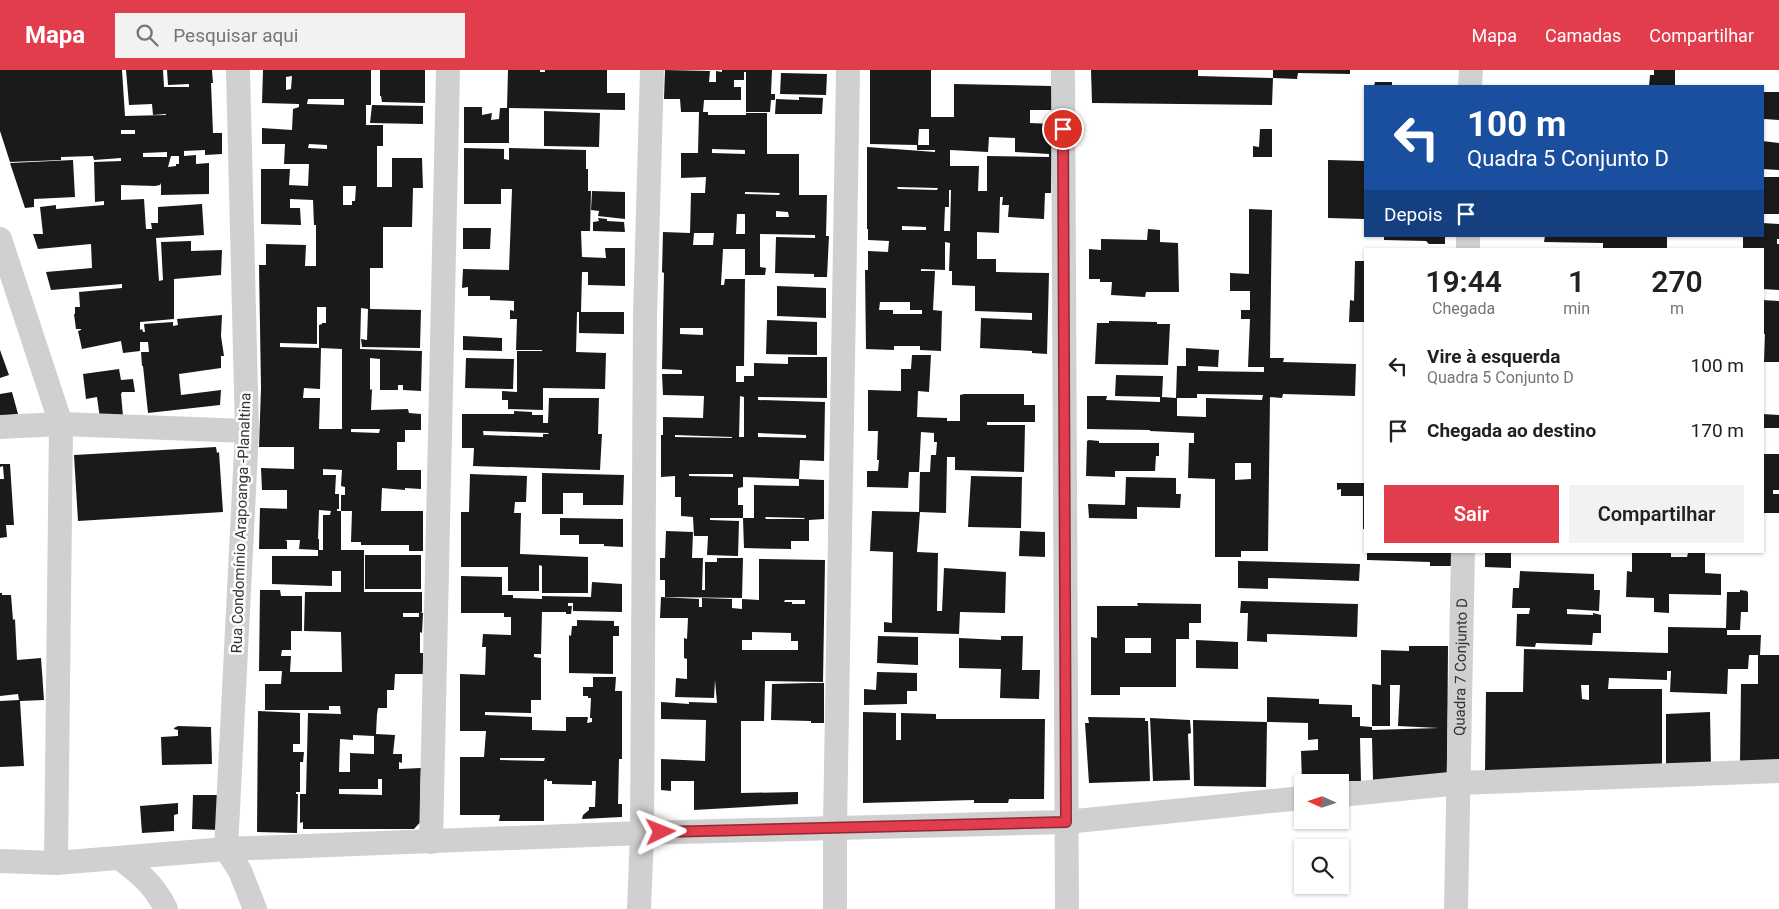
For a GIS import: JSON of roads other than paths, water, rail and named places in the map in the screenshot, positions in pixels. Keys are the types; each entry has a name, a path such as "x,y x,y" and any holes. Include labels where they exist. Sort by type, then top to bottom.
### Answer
{"street":[{"name":"Rua Condomínio Arapoanga -Planaltina","path":"226,850 247,431 238,70"},
{"path":"431,842 448,70"},
{"path":"639,909 642,833 645,315 652,70"},
{"path":"836,909 835,827 848,70"},
{"path":"1063,70 1067,909"},
{"path":"1470,85 1471,70"},
{"path":"0,239 61,424 56,863"},
{"path":"0,427 61,424 247,431"},
{"name":"Quadra 7 Conjunto D","path":"1456,909 1460,783 1463,553"},
{"path":"1349,794 1460,783 1779,771"},
{"path":"0,861 56,863 226,850 642,833 1066,822 1294,799"},
{"path":"226,850 240,871 255,909"},
{"path":"119,858 142,874 166,909"}]}
